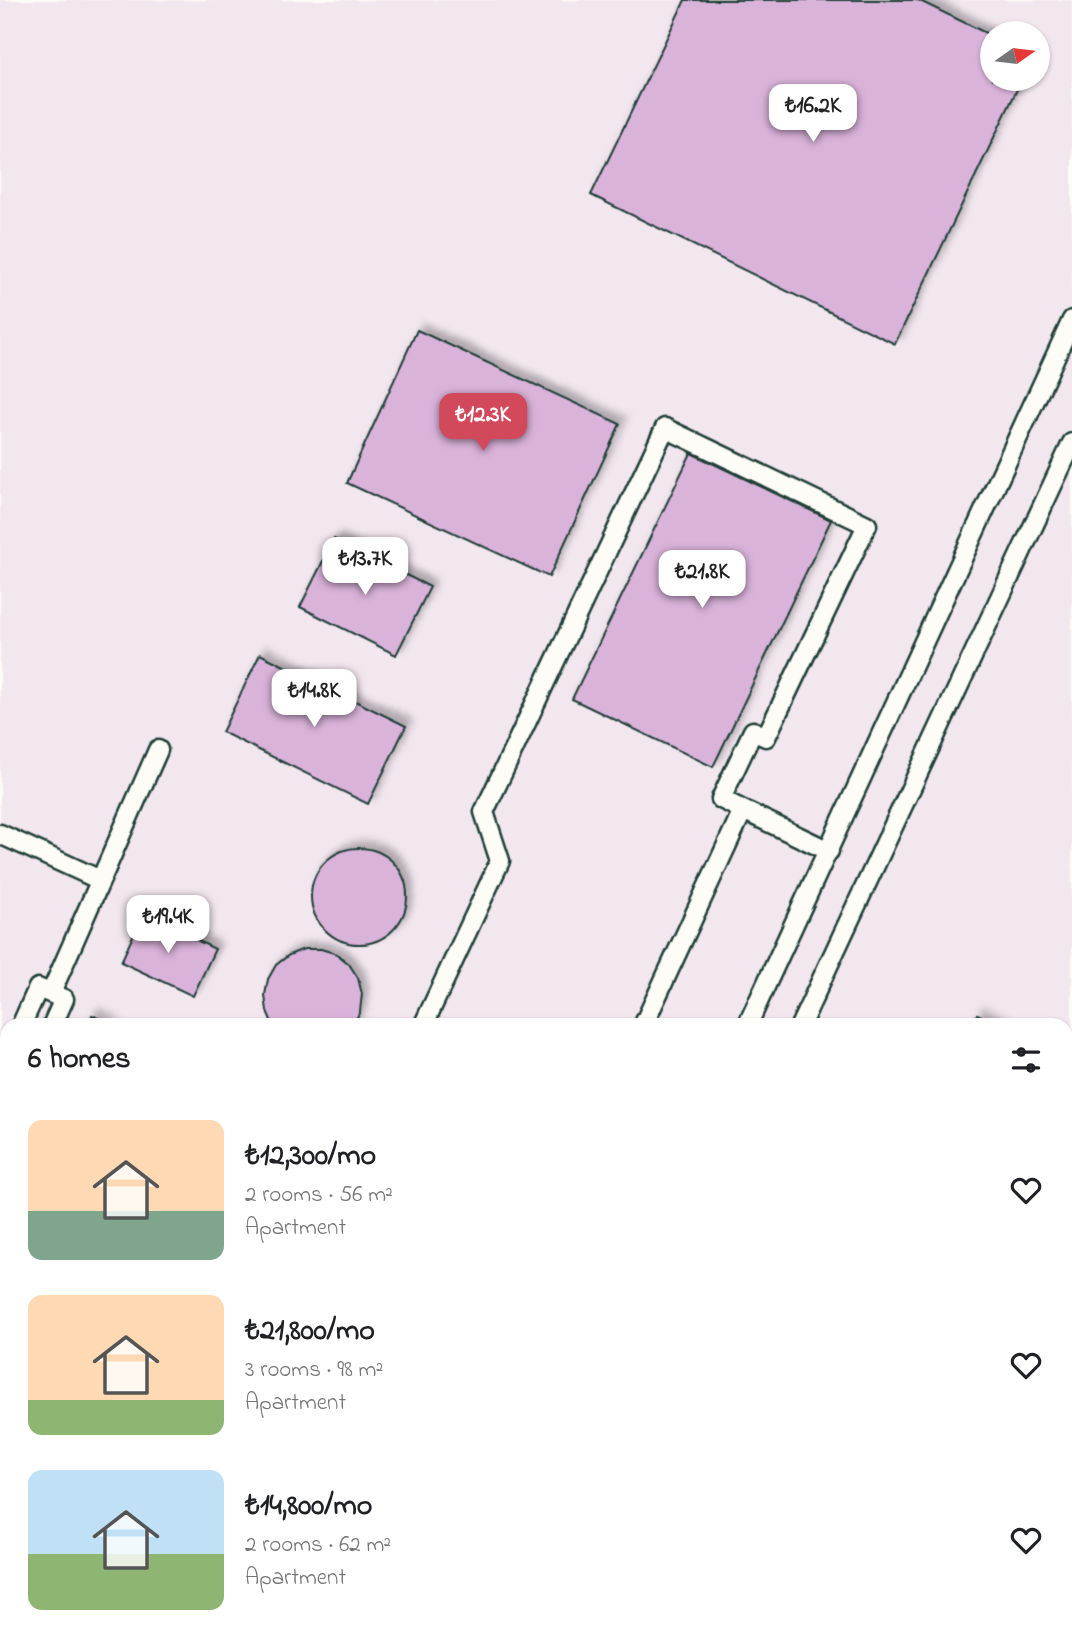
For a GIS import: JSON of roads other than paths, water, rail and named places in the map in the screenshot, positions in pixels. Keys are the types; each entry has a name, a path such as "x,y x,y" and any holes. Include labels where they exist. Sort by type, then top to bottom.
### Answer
{"lane":[{"path":"751,1018 1072,320"},
{"path":"428,1018 500,860 484,812 665,428 867,525 766,737 753,731 721,799 829,851"},
{"path":"804,1018 1072,443"},
{"path":"51,993 158,750"},
{"path":"647,1018 743,810"},
{"path":"0,834 100,880"},
{"path":"25,1018 38,988 64,999 56,1018"}]}
